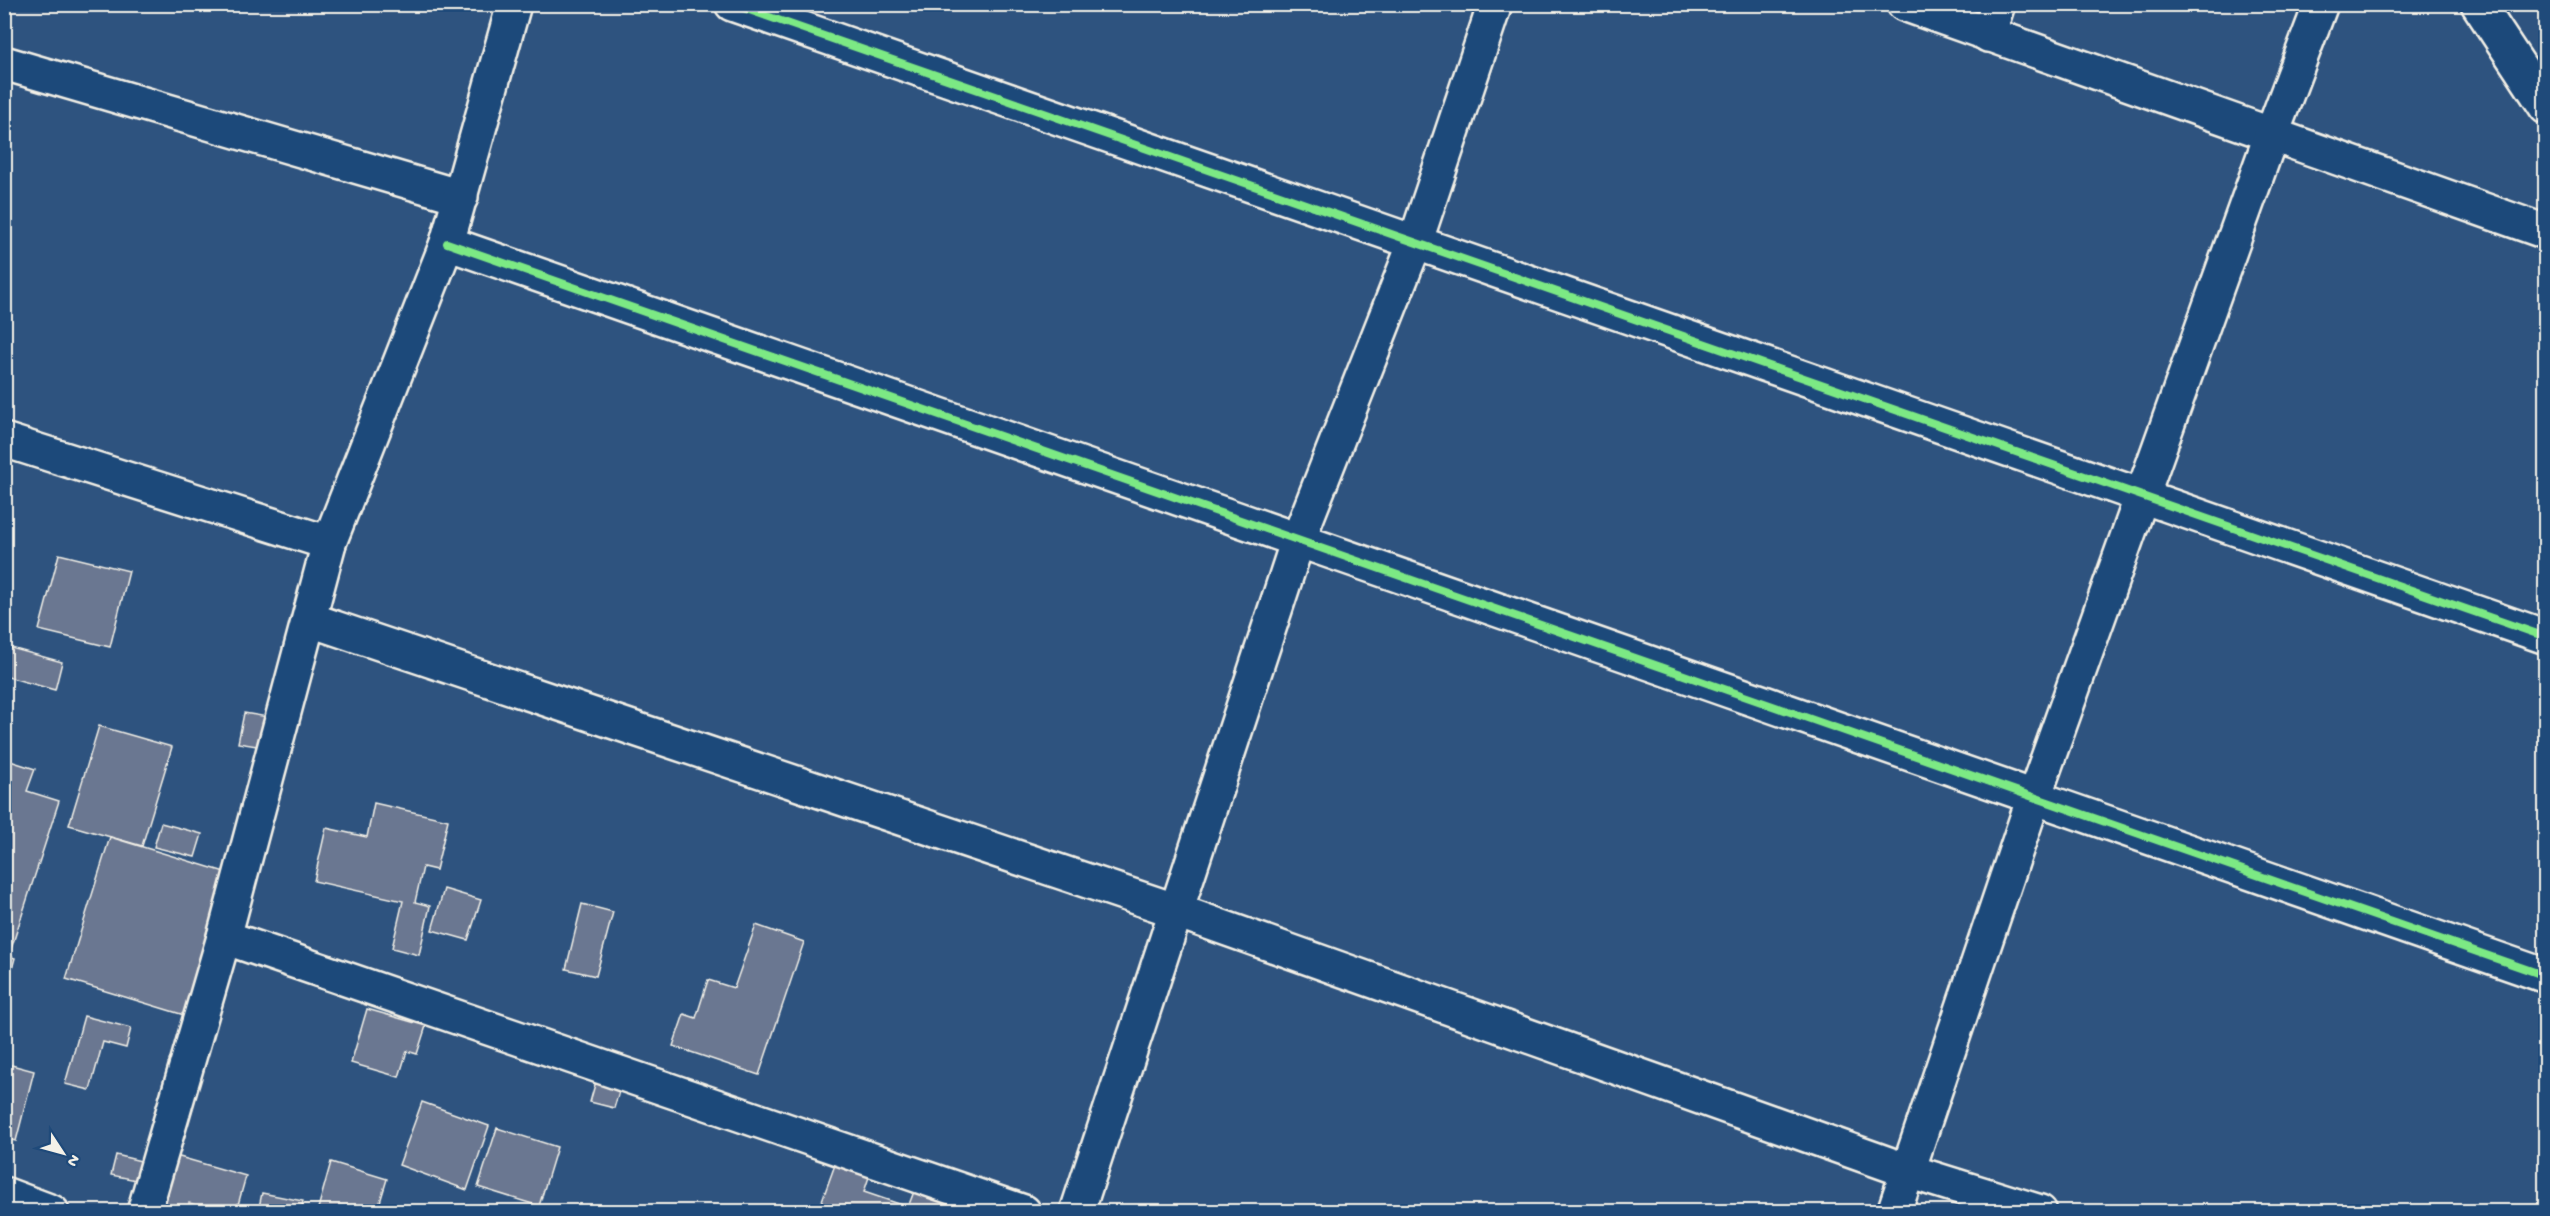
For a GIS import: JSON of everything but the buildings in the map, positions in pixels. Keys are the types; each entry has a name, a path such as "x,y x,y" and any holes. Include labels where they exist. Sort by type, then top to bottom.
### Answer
{"street":[{"path":"144,1212 224,938 330,543 447,243 513,4"},
{"path":"732,4 2546,637"},
{"path":"1077,1212 1298,540 1415,243 1495,4"},
{"path":"1904,4 1993,20 2271,136 2546,232"},
{"path":"1894,1212 2034,797 2271,136 2321,4"},
{"path":"2478,4 2546,107"},
{"path":"4,63 461,197"},
{"path":"447,243 2546,976"},
{"path":"4,440 330,543"},
{"path":"310,620 1177,912 1908,1171 2040,1212"},
{"path":"224,938 1024,1212"},
{"path":"4,1194 52,1212"}],"cycle path":[{"path":"732,4 2546,637"},
{"path":"447,243 2546,976"}]}
